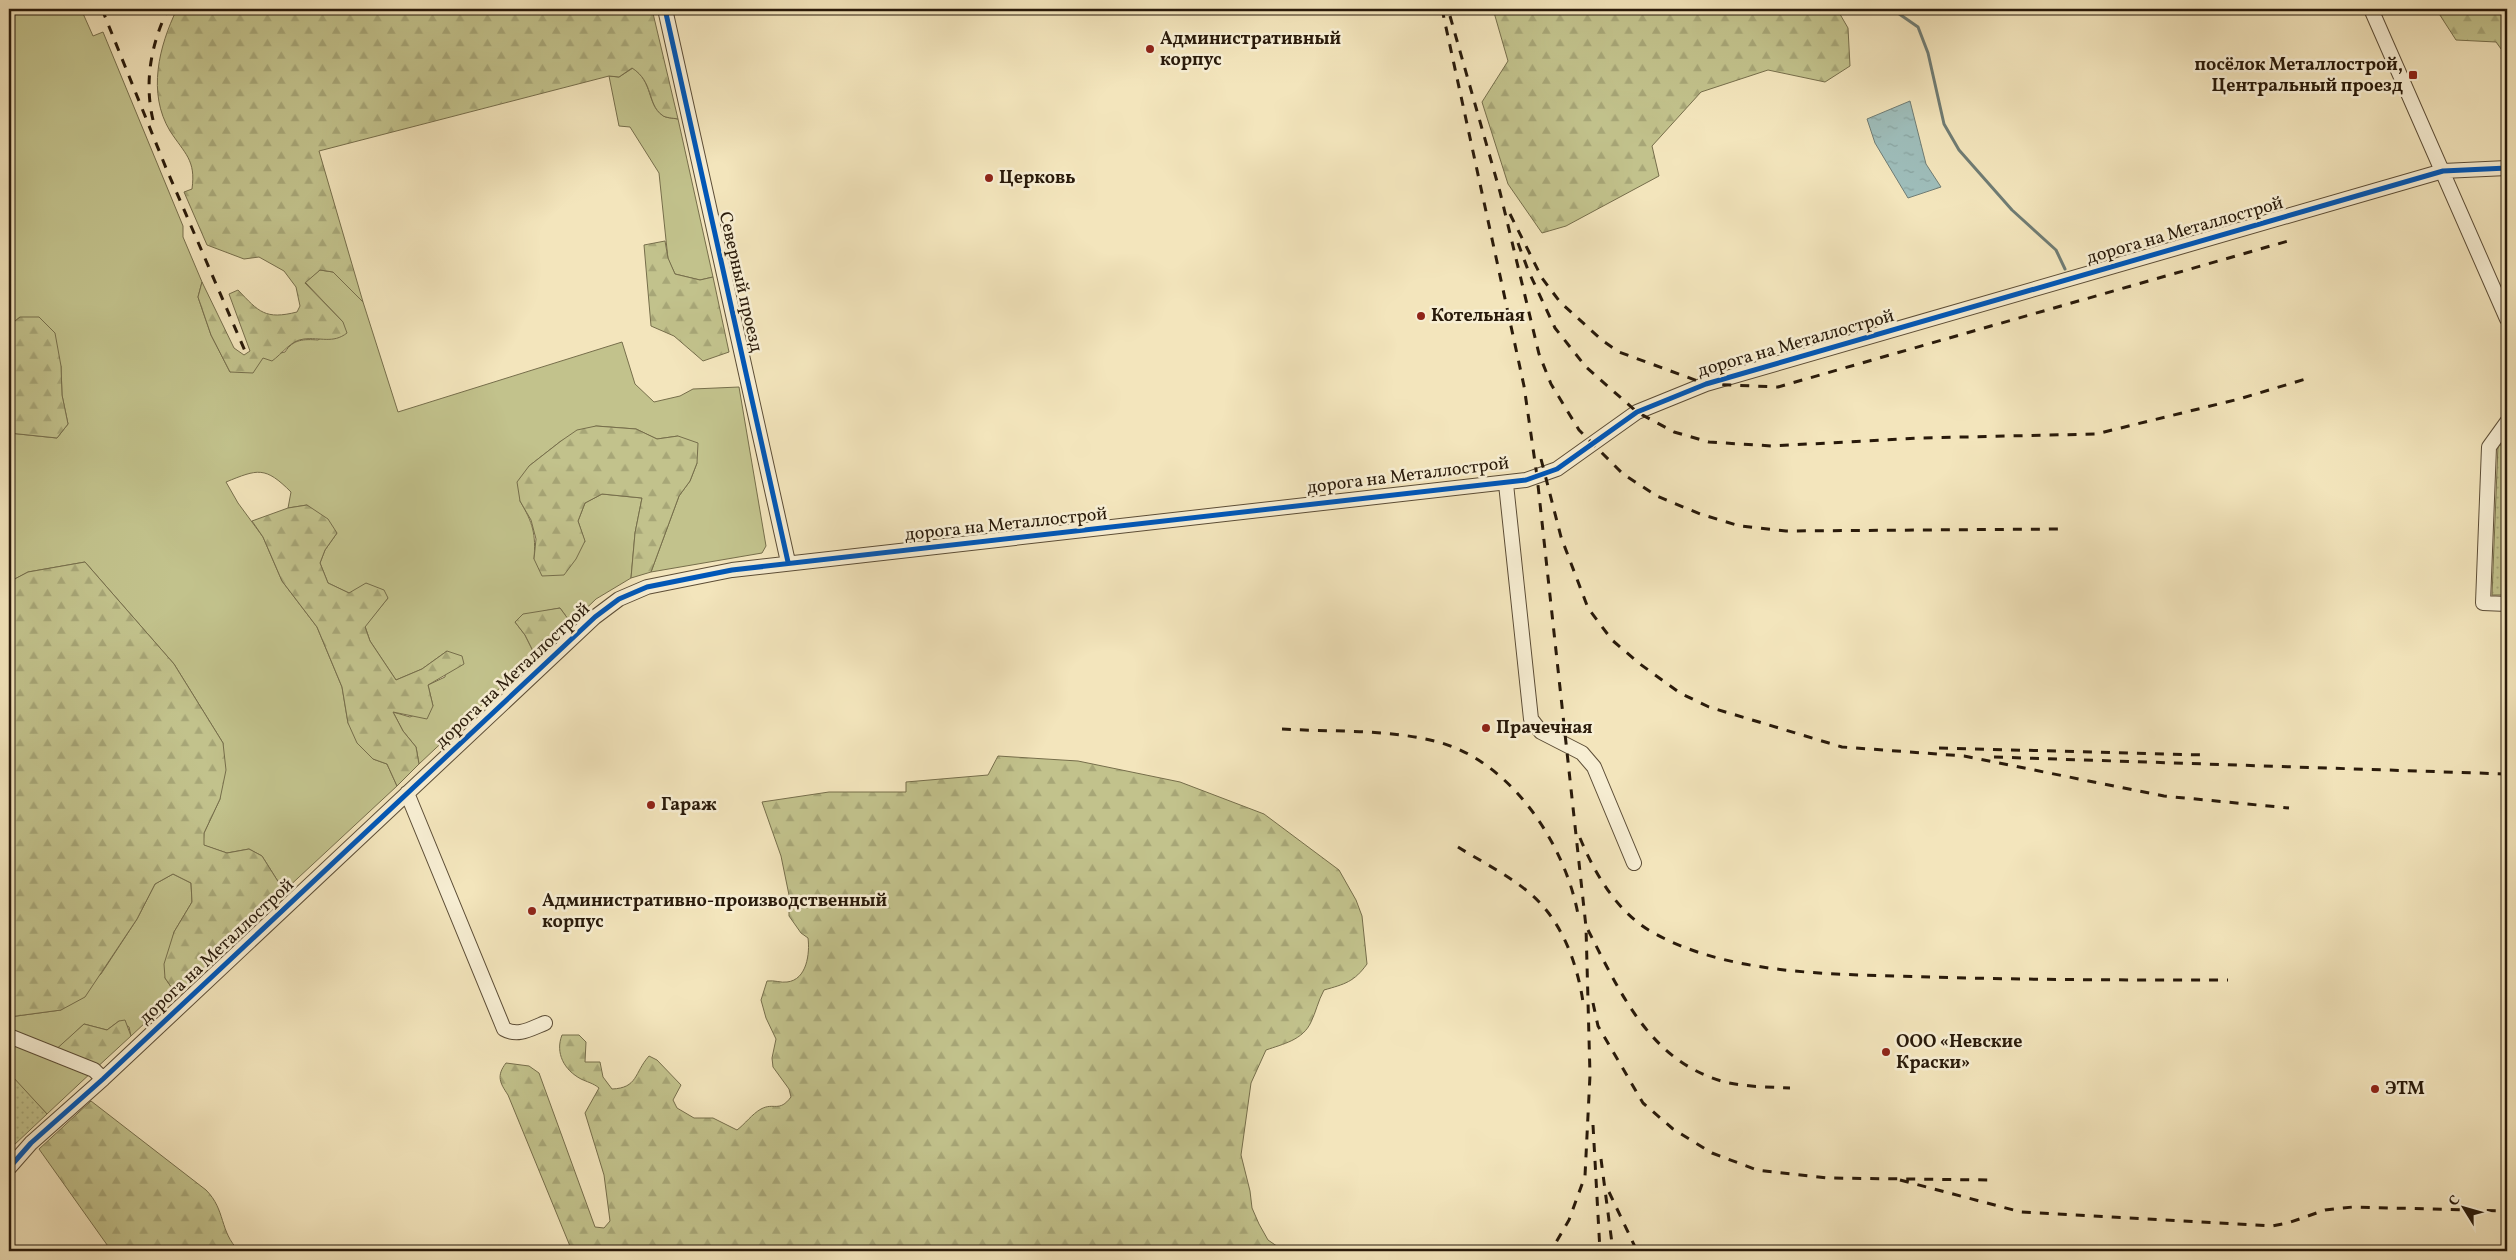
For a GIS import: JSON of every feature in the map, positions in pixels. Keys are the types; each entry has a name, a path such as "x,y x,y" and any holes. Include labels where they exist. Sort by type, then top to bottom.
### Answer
{"street":[{"name":"Северный проезд","path":"665,9 788,562"},
{"path":"2371,9 2507,319"},
{"name":"дорога на Металлострой","path":"9,1168 31,1143 102,1079 580,630 619,599 647,587 684,578 788,562 1506,484 1526,480 1557,469 1637,412 1706,384 2443,171 2507,168"},
{"path":"2507,422 2489,447 2483,603 2507,604"},
{"path":"1506,484 1531,719 1541,732 1582,753 1594,767 1634,863"},
{"path":"407,793 504,1029 512,1033 523,1032 545,1023"},
{"path":"9,1036 94,1070 102,1079"}],"green space":[{"path":"9,9 81,9 93,36 103,32 183,226 183,237 202,282 198,297 211,335 230,372 263,357 285,352 295,342 318,340 343,322 305,282 320,270 333,272 363,302 398,412 622,342 635,384 654,402 680,396 693,389 739,387 766,546 762,553 651,572 679,496 690,481 697,463 678,436 657,439 636,429 596,426 561,441 529,466 520,501 533,529 534,559 585,542 578,521 585,503 602,494 642,498 635,533 631,578 596,599 571,623 560,608 544,611 515,622 525,635 535,655 419,764 416,747 403,731 393,712 410,717 433,706 428,685 445,677 447,651 422,669 396,680 370,641 365,626 388,598 349,593 328,583 320,563 325,550 337,533 307,505 288,508 291,492 267,474 261,472 246,474 226,482 238,503 263,537 282,581 317,627 342,687 348,723 373,759 387,764 397,786 284,891 262,856 249,849 227,853 203,845 204,833 220,799 223,743 174,664 85,562 28,572 9,582 9,433 57,438 68,424 62,395 61,366 20,317 9,326"},
{"path":"177,9 652,9 678,119 665,117 657,110 644,80 632,68 619,77 609,76 319,151 363,302 333,272 320,270 305,283 343,322 347,333 331,339 299,340 272,361 263,358 253,373 230,372 211,335 198,297 202,282 234,348 244,355 250,351 229,294 238,290 257,309 270,314 277,315 297,312 300,306 296,287 284,271 259,257 244,259 207,245 184,192 192,189 191,164 170,131 163,116 157,85 158,70 165,38"},
{"path":"1493,9 1837,9 1848,28 1850,66 1825,82 1768,70 1701,92 1652,146 1659,176 1566,226 1542,233 1508,184 1482,102 1508,61"},
{"path":"2436,9 2507,9 2507,57 2496,42 2456,40"},
{"path":"633,68 644,80 657,110 665,117 678,119 713,277 700,280 675,274 668,259 659,173 630,127 619,126 609,76 619,77"},
{"path":"665,241 668,258 675,274 700,280 713,277 729,352 703,361 674,336 651,326 644,245"},
{"path":"20,317 39,317 55,333 61,366 62,395 68,424 57,438 9,433 9,326"},
{"path":"596,426 636,429 657,439 678,436 698,443 697,463 690,481 679,496 651,572 631,578 635,533 642,498 602,494 585,503 578,521 585,541 576,559 564,575 542,576 534,559 536,539 531,520 520,501 517,482 529,466 561,441 577,430"},
{"path":"2498,445 2507,445 2507,595 2492,595"},
{"path":"307,505 328,519 337,533 325,550 320,563 328,583 349,593 366,583 384,590 388,598 365,627 370,641 396,680 422,669 447,651 462,656 464,664 428,685 433,706 427,719 393,712 403,731 416,747 419,764 397,786 387,764 373,759 357,743 348,723 342,687 317,627 282,581 263,537 252,521 288,508"},
{"path":"85,562 174,664 223,743 226,770 220,799 204,833 204,845 227,853 249,849 262,856 284,891 176,994 165,978 164,964 174,932 192,902 191,883 173,874 155,884 137,919 85,997 61,1010 9,1017 9,582 28,572"},
{"path":"560,608 571,623 535,655 525,635 515,622 523,614"},
{"path":"998,756 1078,761 1180,782 1264,814 1339,870 1356,900 1362,916 1367,964 1349,982 1324,990 1307,1028 1298,1037 1266,1050 1251,1083 1241,1155 1252,1208 1259,1224 1268,1240 1284,1251 572,1251 508,1095 501,1083 501,1072 506,1063 529,1066 539,1073 595,1227 604,1228 610,1221 604,1175 585,1113 599,1088 575,1075 566,1066 560,1054 562,1035 579,1035 586,1042 585,1062 600,1062 603,1077 612,1089 627,1086 631,1083 649,1056 657,1060 681,1085 673,1100 677,1108 694,1118 713,1118 737,1130 761,1109 769,1106 783,1105 791,1097 789,1089 773,1067 772,1058 776,1039 766,1018 761,1000 767,981 787,982 794,980 803,971 808,958 808,938 801,933 789,916 789,895 781,856 762,802 829,792 906,792 906,782 988,775"},
{"path":"173,874 191,883 192,902 174,932 165,978 176,994 131,1036 129,1027 119,1021 107,1030 84,1024 53,1053 94,1070 47,1114 13,1078 9,1081 9,1017 61,1010 101,974 137,919 155,884"},
{"path":"125,1020 131,1036 94,1070 52,1053 84,1024 107,1030 119,1021"},
{"path":"13,1077 47,1114 13,1146 9,1154 9,1081"},
{"path":"91,1101 206,1190 217,1205 228,1236 239,1251 110,1249 39,1149"}],"water":[{"path":"1910,101 1926,164 1941,187 1908,198 1875,143 1867,119"}],"waterway":[{"path":"1892,9 1918,27 1928,53 1944,124 1959,150 2012,210 2056,250 2065,269"}],"railway":[{"path":"102,9 166,168 245,351"},
{"path":"153,120 150,106 149,77 153,49 168,9"},
{"path":"1442,9 1524,386 1537,476 1586,927 1590,1075 1585,1176 1569,1220 1551,1251"},
{"path":"1450,16 1500,192 1539,354 1551,384 1579,430 1623,474 1657,496 1700,514 1740,526 1786,531 2060,529"},
{"path":"1510,214 1542,278 1560,302 1603,341 1619,352 1706,384 1778,387 2288,241"},
{"path":"1518,243 1528,270 1555,328 1586,367 1637,412 1674,432 1709,442 1772,446 1920,438 2096,434 2239,399 2309,378"},
{"path":"1541,459 1561,537 1588,608 1612,640 1640,664 1680,693 1709,707 1842,747 1964,756 2164,796 2289,808"},
{"path":"1282,729 1375,732 1412,736 1459,749 1485,764 1509,784 1530,808 1547,834 1562,862 1579,920"},
{"path":"1939,748 2205,755"},
{"path":"1994,757 2507,774"},
{"path":"1580,838 1608,891 1639,924 1683,947 1716,958 1787,970 1860,975 1967,978 2228,980"},
{"path":"1458,847 1523,887 1541,904 1564,937 1578,976 1583,1002"},
{"path":"1588,930 1612,977 1640,1022 1676,1059 1699,1072 1725,1082 1749,1086 1790,1088"},
{"path":"1593,1003 1598,1026 1643,1103 1673,1129 1712,1153 1757,1170 1827,1178 1989,1180"},
{"path":"1593,1125 1600,1251"},
{"path":"1601,1159 1613,1251"},
{"path":"1900,1180 2021,1212 2272,1226 2288,1223 2325,1210 2353,1207 2507,1211"},
{"path":"1609,1192 1637,1251"}],"cycle path":[{"path":"665,9 788,562"},
{"path":"9,1168 31,1143 103,1079 595,617 619,599 647,587 732,570 1526,480 1557,469 1637,412 1706,384 2443,171 2507,168"}],"place":[{"name":"Административный корпус","path":"1150,49"},
{"name":"посёлок Металлострой, Центральный проезд","path":"2413,75"},
{"name":"Церковь","path":"989,178"},
{"name":"Котельная","path":"1421,316"},
{"name":"Прачечная","path":"1486,728"},
{"name":"Гараж","path":"651,805"},
{"name":"Административно-производственный корпус","path":"532,911"},
{"name":"ООО «Невские Краски»","path":"1886,1052"},
{"name":"ЭТМ","path":"2375,1089"}]}
